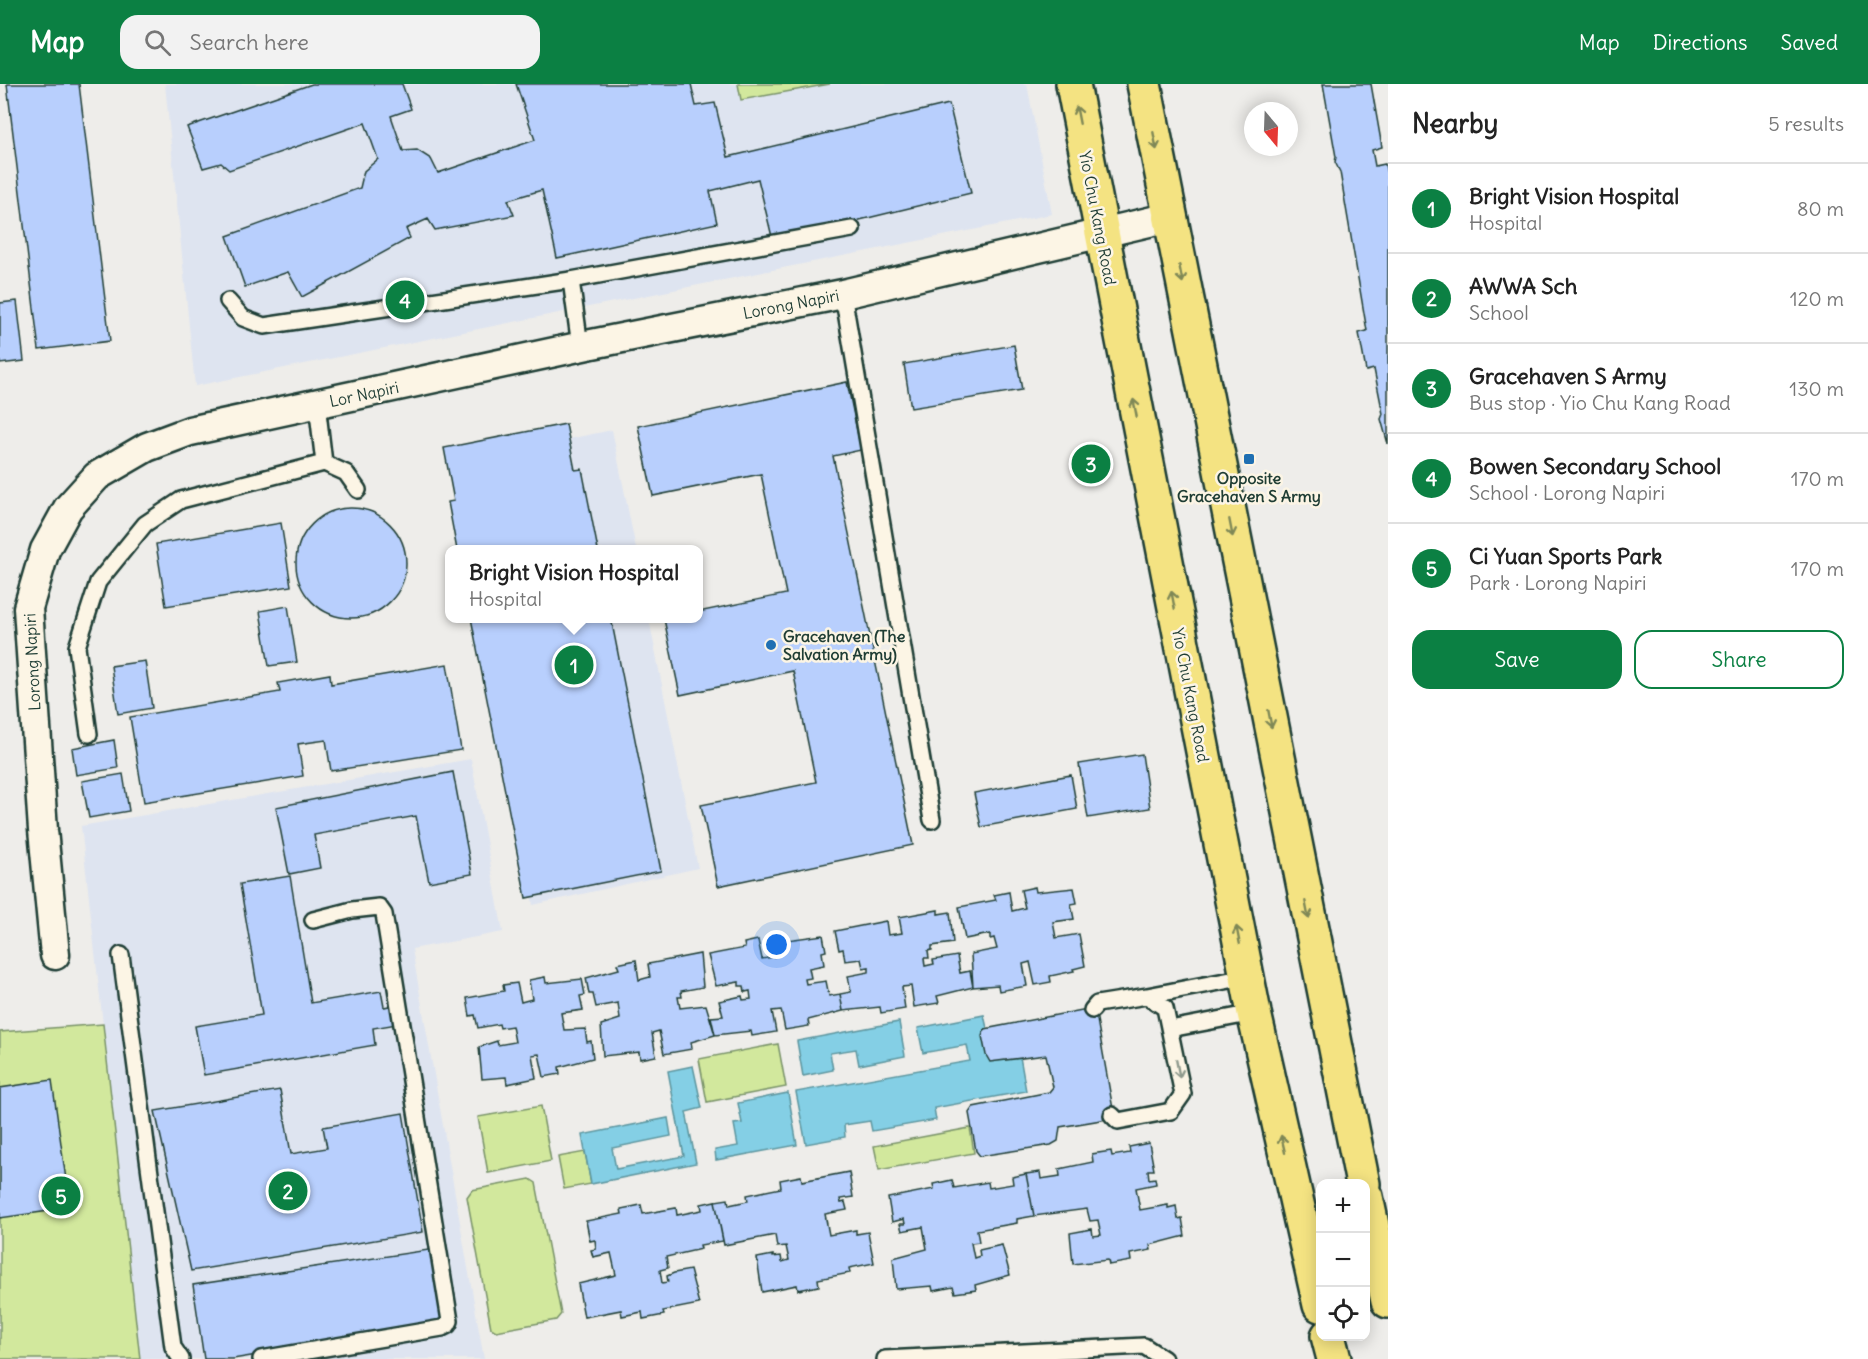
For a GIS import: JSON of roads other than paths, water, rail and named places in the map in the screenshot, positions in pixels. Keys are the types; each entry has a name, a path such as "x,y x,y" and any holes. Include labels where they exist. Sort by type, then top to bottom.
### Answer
{"main road":[{"name":"Yio Chu Kang Road","path":"1073,84 1246,977 1316,1287"},
{"path":"1144,84 1362,1179"},
{"path":"1370,1220 1388,1301"},
{"path":"1329,1341 1334,1359"}],"street":[{"name":"Lorong Napiri","path":"411,383 580,346 843,294 1170,217"},
{"name":"Lor Napiri","path":"317,404 411,383"},
{"name":"Lorong Napiri","path":"55,955 43,830 28,608 45,550 68,508 97,476 147,447 190,431 317,404"}],"lane":[{"path":"228,301 243,318 264,326 571,280 852,229"},
{"path":"571,280 580,346"},
{"path":"843,294 932,820"},
{"path":"317,404 324,463"},
{"path":"89,734 77,647 98,582 145,524 181,500 324,463 346,473 358,490"},
{"path":"261,1359 442,1328 450,1321 384,914 379,907 352,910 313,920"},
{"path":"121,955 173,1347 181,1359"},
{"path":"1092,1010 1097,1004 1246,977"},
{"path":"1112,1115 1118,1121 1171,1111 1183,1094 1165,1008 1148,996"},
{"path":"1170,1029 1254,1013"},
{"path":"885,1359 1144,1346 1164,1359"}],"water":[{"path":"984,1015 988,1033 1019,1051 1026,1091 934,1108 936,1120 872,1131 870,1121 844,1125 845,1137 806,1144 796,1092 970,1061 967,1045 923,1053 918,1028"},
{"path":"899,1022 905,1056 859,1065 856,1049 830,1053 833,1070 803,1076 797,1041"},
{"path":"693,1066 702,1108 686,1112 696,1163 591,1184 582,1135 668,1118 671,1136 612,1148 616,1169 684,1156 668,1071"},
{"path":"788,1093 797,1145 716,1160 715,1150 738,1146 734,1124 742,1123 738,1103"}],"place":[{"name":"Bowen Secondary School","path":"405,300"},
{"name":"Opposite Gracehaven S Army","path":"1249,459"},
{"name":"Gracehaven S Army","path":"1091,464"},
{"name":"Gracehaven (The Salvation Army)","path":"771,645"},
{"name":"Bright Vision Hospital","path":"574,665"},
{"name":"AWWA Sch","path":"288,1191"},
{"name":"Ci Yuan Sports Park","path":"61,1196"}]}
